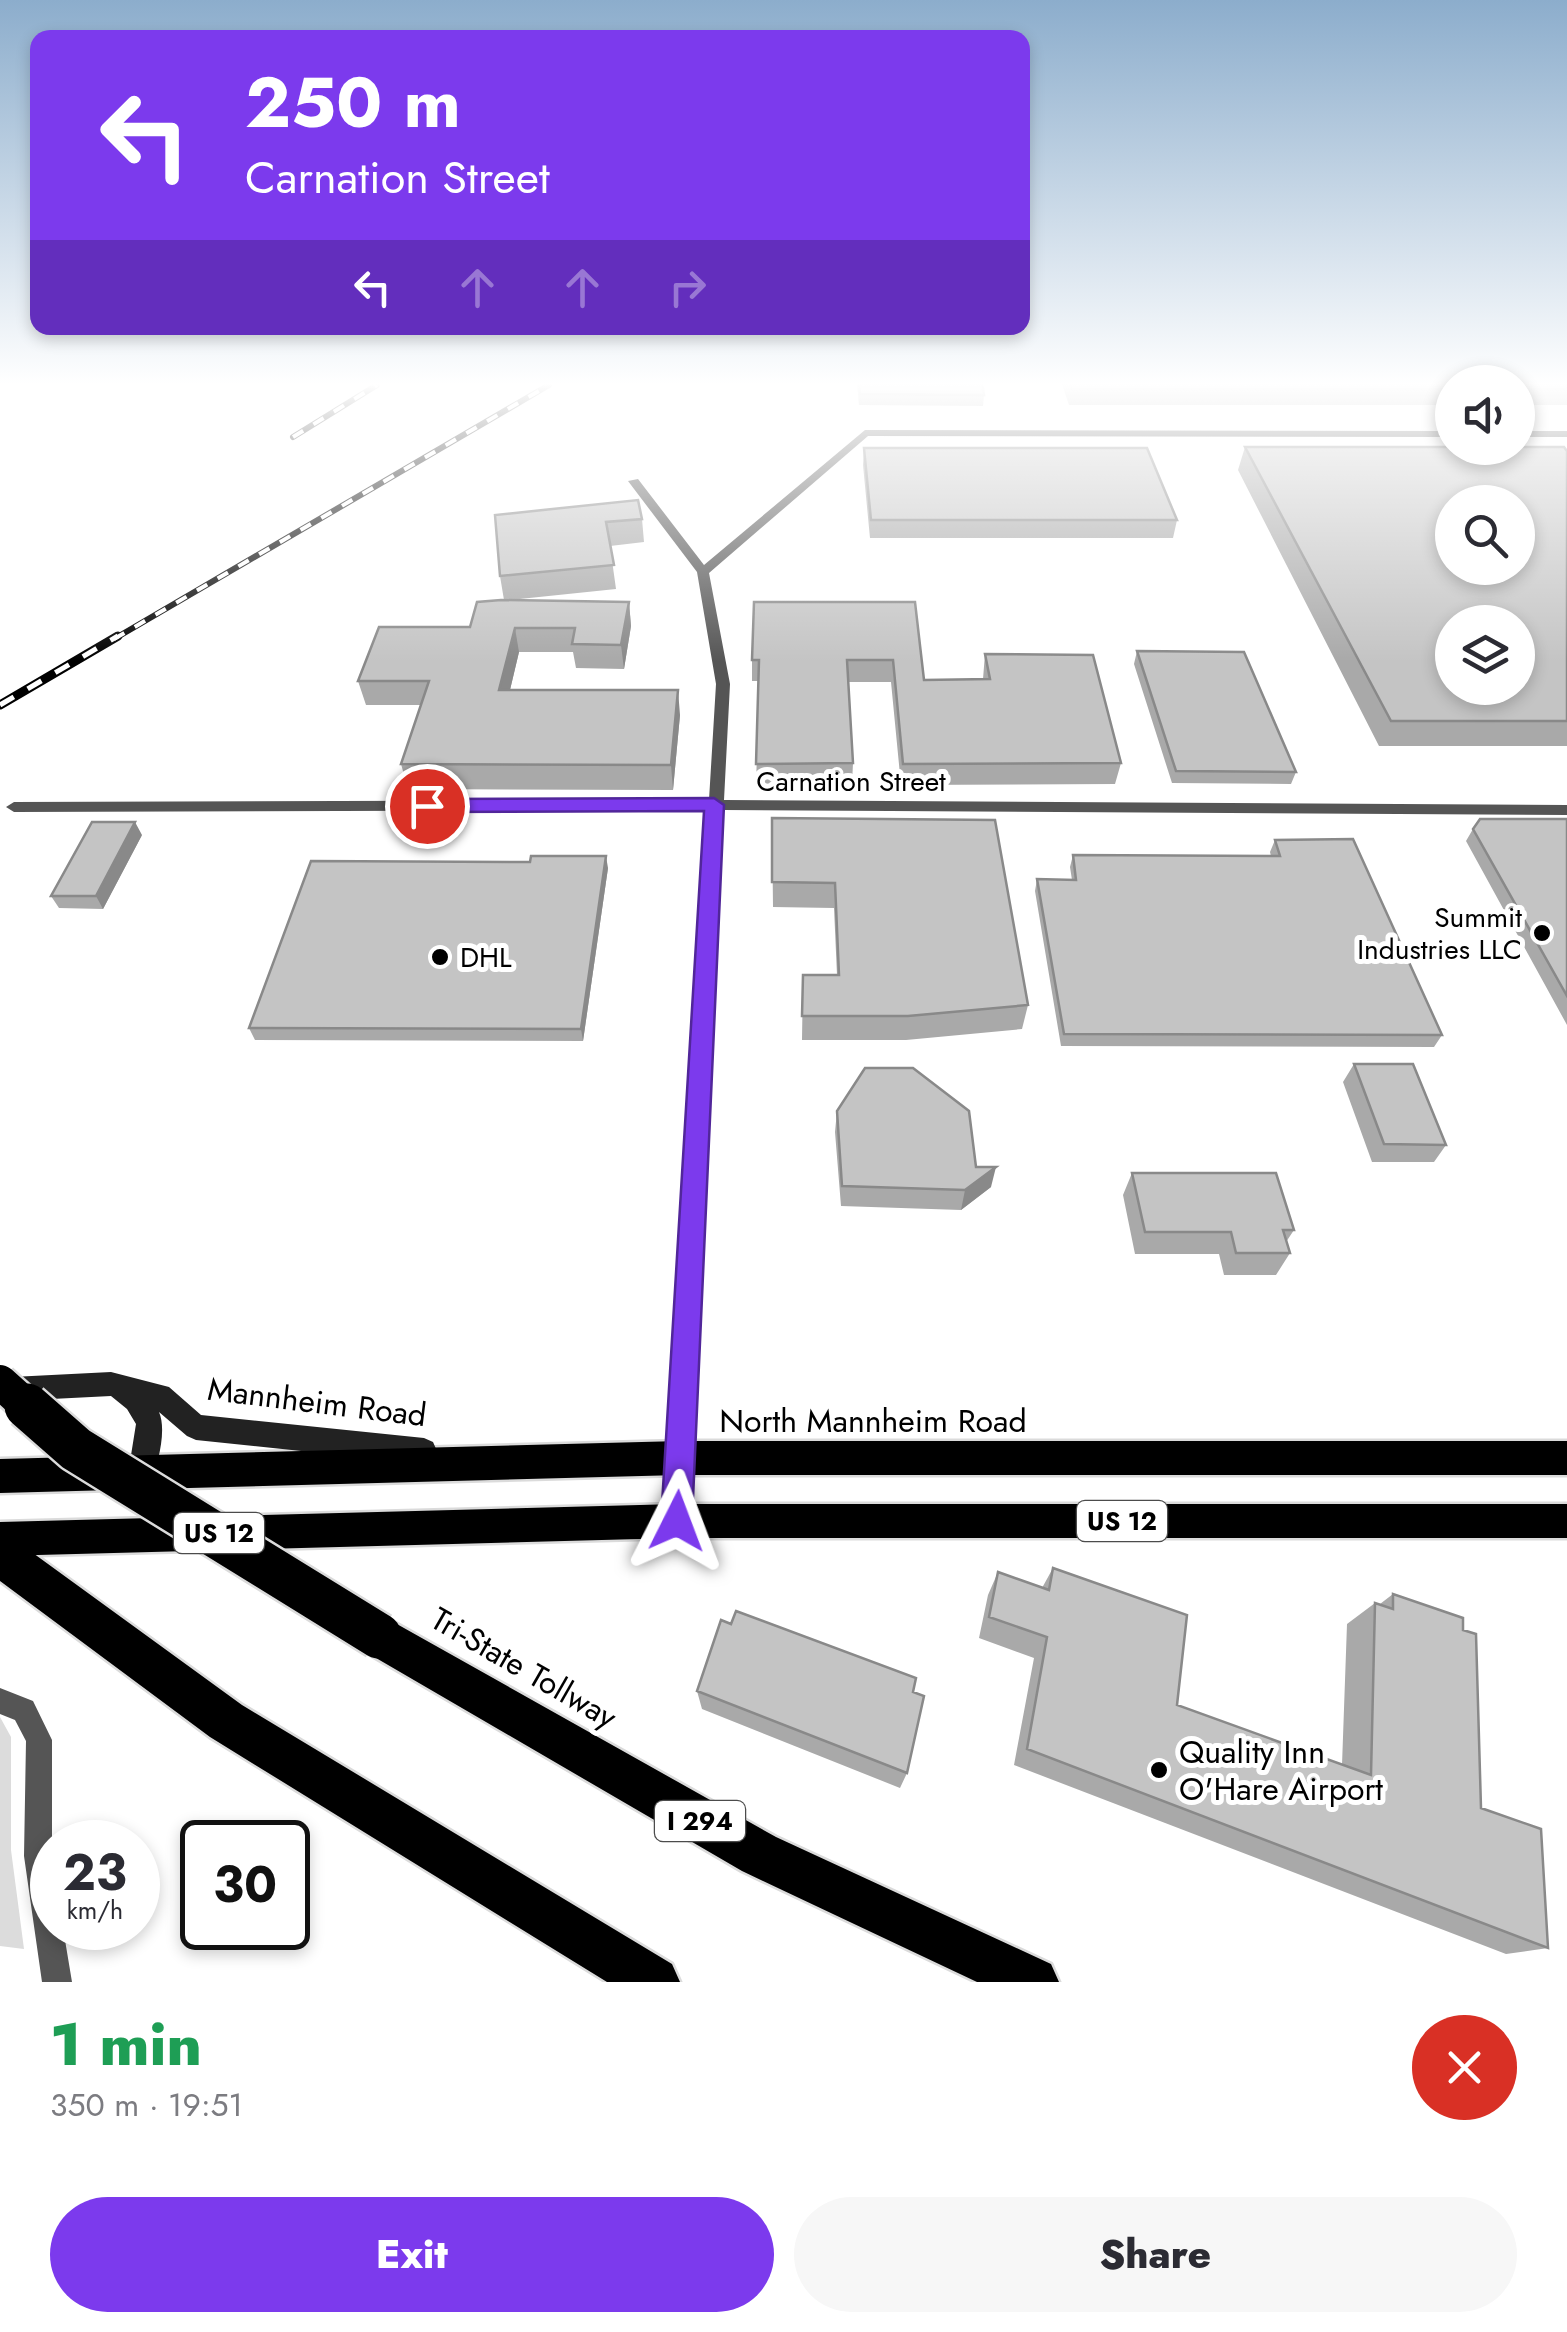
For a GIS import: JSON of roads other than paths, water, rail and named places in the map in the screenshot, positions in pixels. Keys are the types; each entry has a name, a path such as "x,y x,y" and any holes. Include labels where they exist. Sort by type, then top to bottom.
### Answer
{"highway":[{"name":"Tri-State Tollway","path":"0,1386 76,1449 379,1636 759,1854 1033,1982"},
{"path":"0,1555 226,1720 654,1982"}],"main road":[{"name":"North Mannheim Road","path":"0,1476 680,1458 1567,1458"},
{"name":"US 12","path":"0,1539 677,1521 1567,1521"}],"street":[{"path":"703,572 813,477"},
{"path":"634,481 703,572 723,684 677,1521"},
{"name":"Carnation Street","path":"14,807 714,805 1567,810"},
{"path":"111,1384 136,1400 150,1421 141,1474"},
{"name":"Mannheim Road","path":"0,1386 111,1384 160,1396 196,1427 525,1462"},
{"path":"0,1701 24,1710 39,1740 38,1856 57,1982"}],"railway":[{"path":"114,639 391,477"},
{"path":"0,705 118,636"}],"place":[{"name":"Summit Industries LLC","path":"1542,933"},
{"name":"DHL","path":"440,957"},
{"name":"Quality Inn O'Hare Airport","path":"1159,1770"}]}
